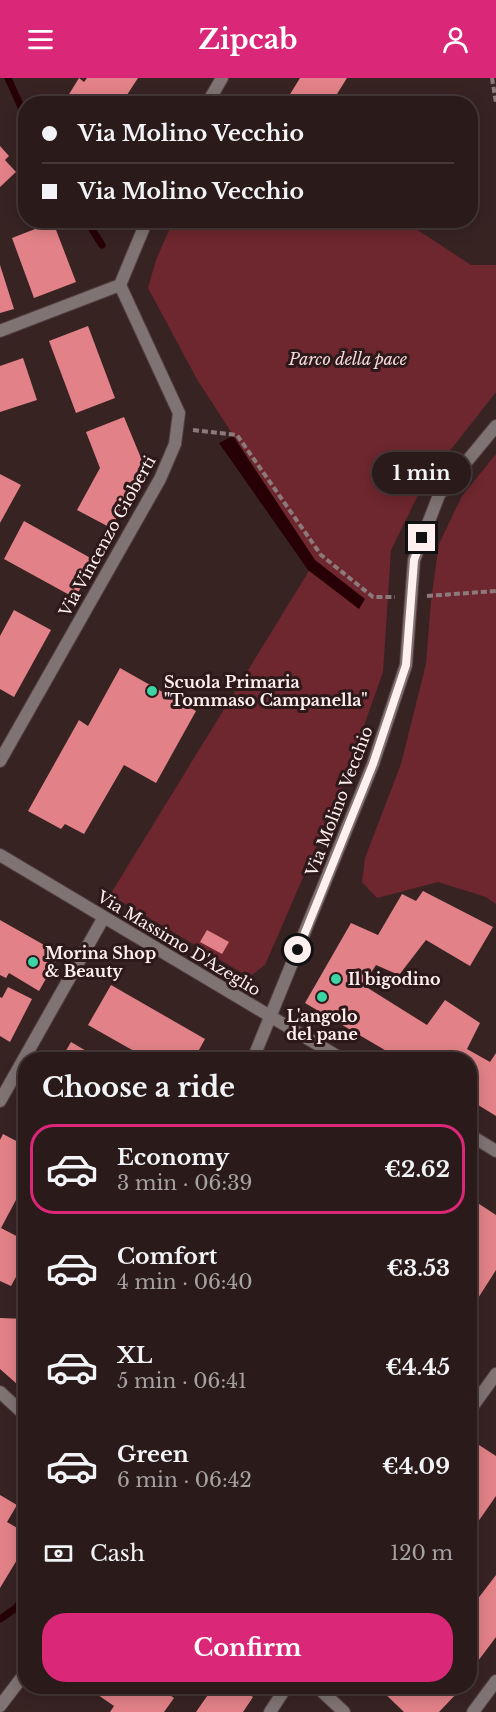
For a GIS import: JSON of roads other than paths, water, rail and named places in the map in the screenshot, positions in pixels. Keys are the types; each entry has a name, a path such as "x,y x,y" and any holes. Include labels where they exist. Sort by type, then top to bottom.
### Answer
{"street":[{"path":"212,96 222,78"},
{"path":"0,331 120,285 144,228"},
{"name":"Via Vincenzo Gioberti","path":"0,761 160,478 175,444 179,413 120,285"},
{"name":"Via Molino Vecchio","path":"256,1052 272,1018 373,764 406,665 414,560 439,495 496,426"},
{"name":"Via Massimo D'Azeglio","path":"0,855 330,1052"},
{"path":"28,1052 104,917"},
{"path":"0,1101 18,1069"},
{"path":"477,1139 496,1151"},
{"path":"477,1400 496,1374"},
{"path":"0,1392 18,1409"},
{"path":"473,1712 496,1681"},
{"path":"0,1706 18,1682"},
{"path":"270,1712 281,1694"},
{"path":"325,1694 344,1712"}],"waterway":[{"path":"8,78 18,100"},
{"path":"91,228 102,245"},
{"path":"0,1619 18,1605"}],"place":[{"name":"Scuola Primaria \"Tommaso Campanella\"","path":"152,691"},
{"name":"Morina Shop & Beauty","path":"33,962"},
{"name":"Il bigodino","path":"336,979"},
{"name":"L'angolo del pane","path":"322,997"}],"park label":[{"name":"Parco della pace","path":"348,359"}]}
